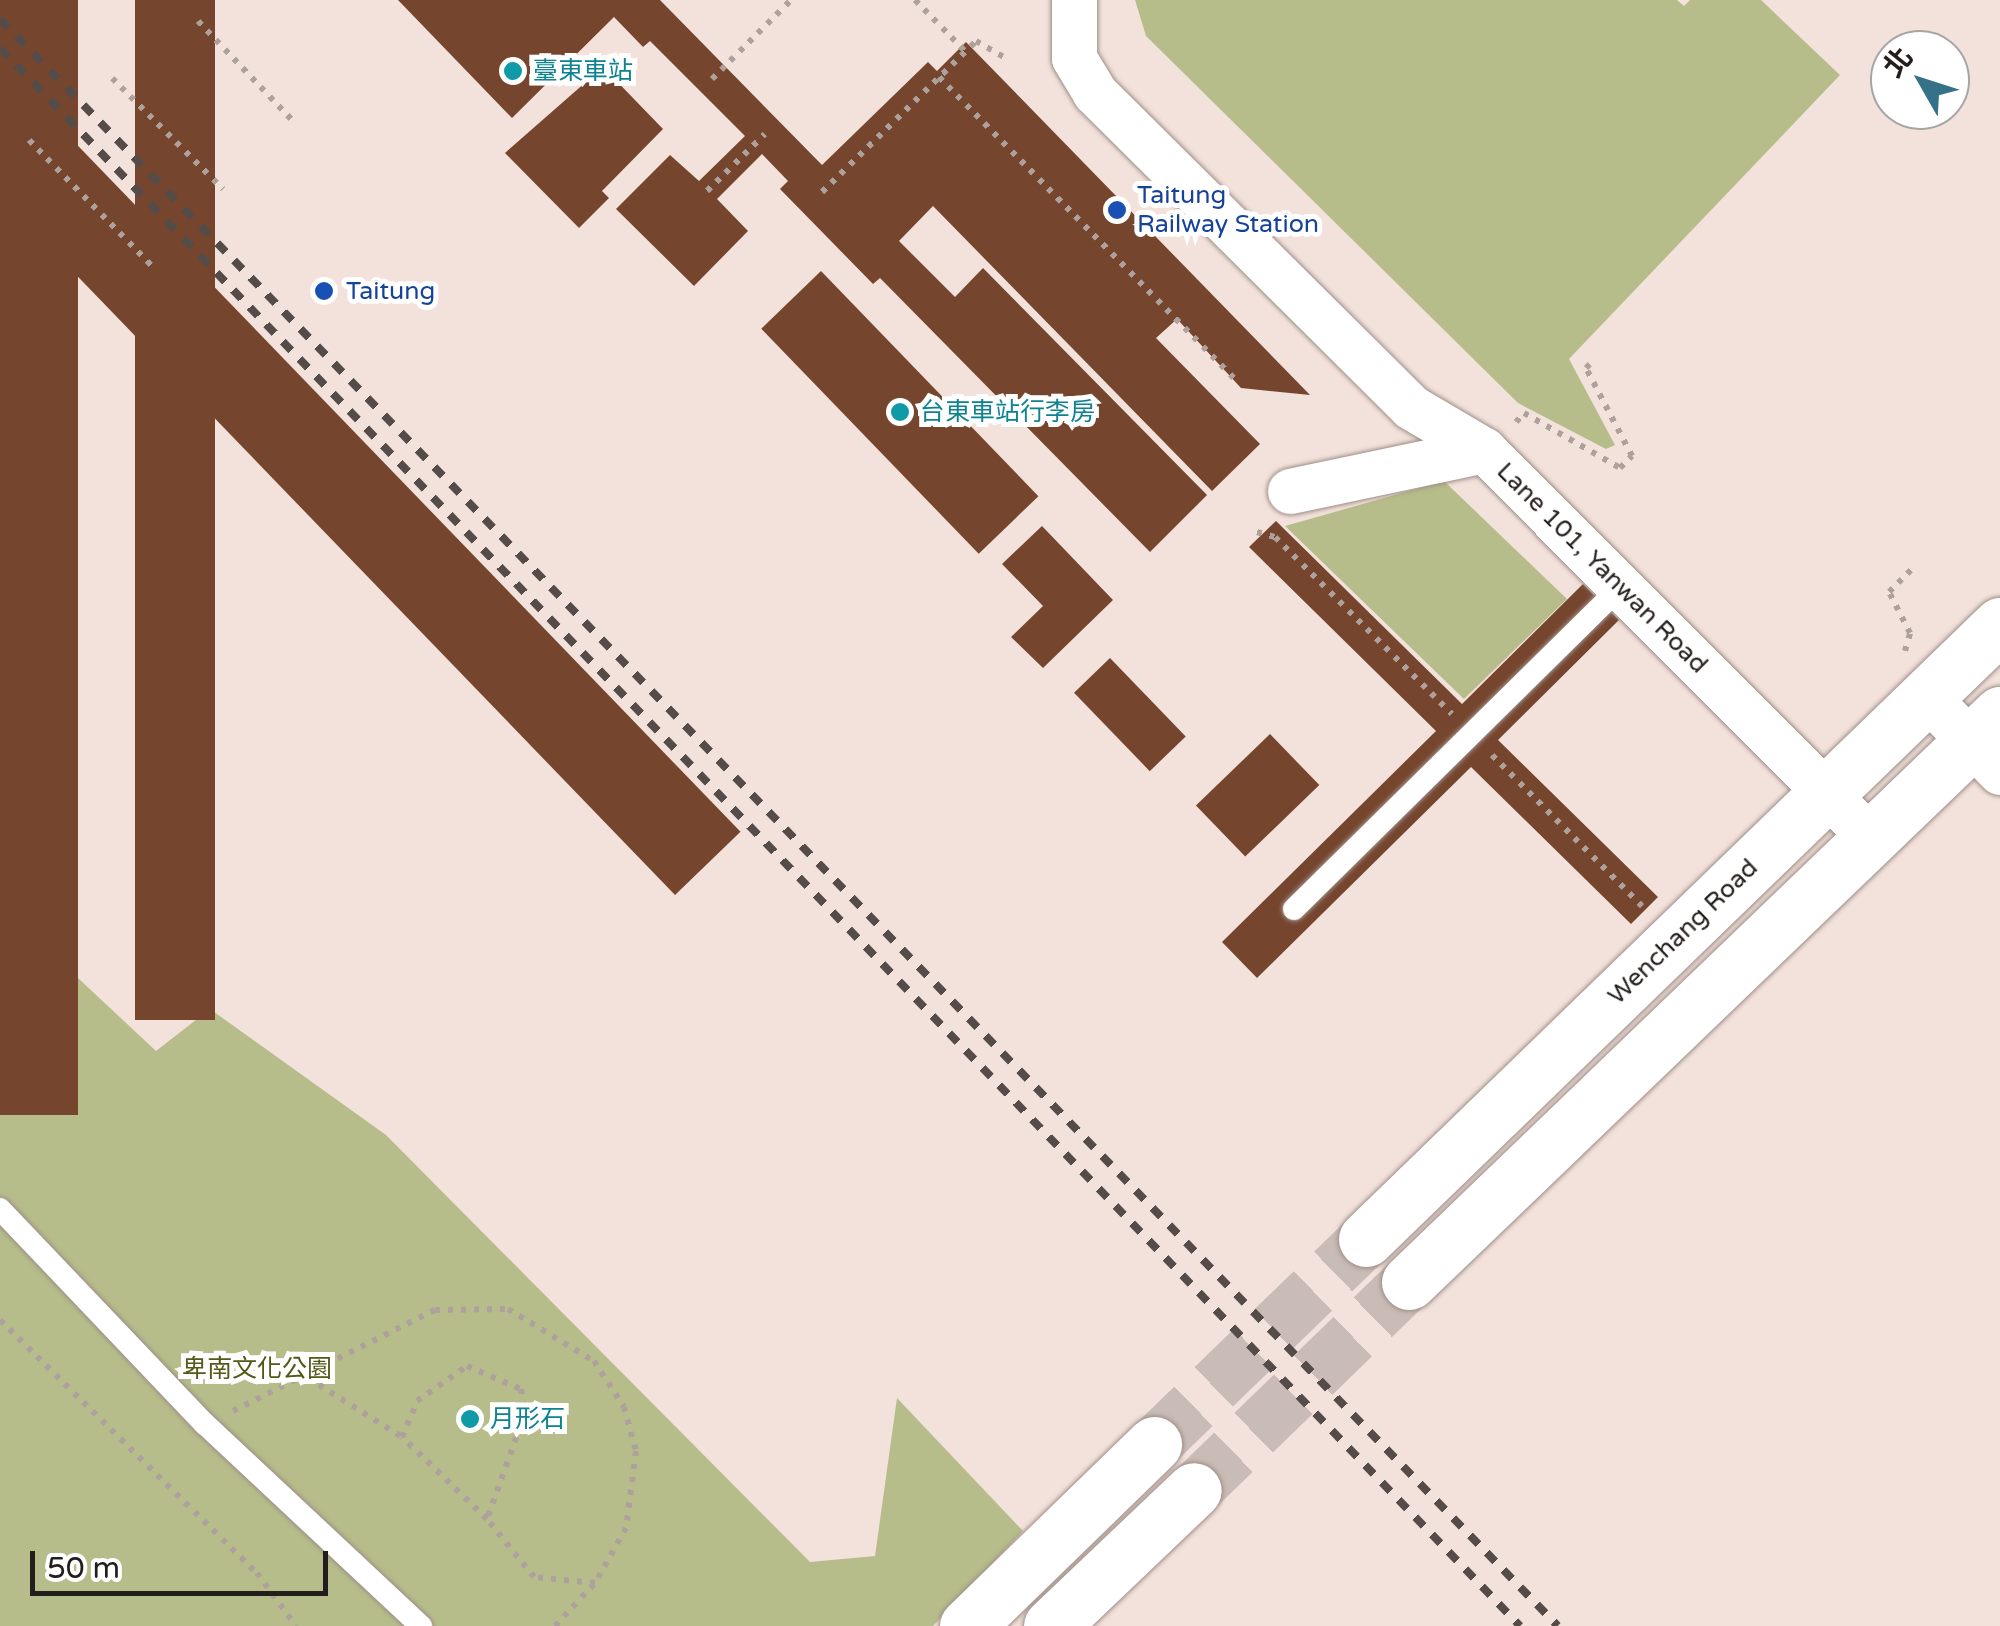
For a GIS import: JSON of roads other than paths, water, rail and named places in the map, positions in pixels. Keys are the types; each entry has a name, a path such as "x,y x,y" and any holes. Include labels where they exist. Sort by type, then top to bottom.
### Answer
{"street":[{"name":"Lane 101, Yanwan Road","path":"1074,0 1074,58 1095,93 1411,407 1500,436 1621,586 1872,838"},
{"path":"1290,490 1500,436"},
{"name":"Wenchang Road","path":"1366,1238 1826,793 1913,682 2000,625"},
{"path":"1409,1282 1872,838 1990,742 1913,682"},
{"path":"967,1626 1154,1444"},
{"path":"1051,1626 1194,1490"}],"lane":[{"path":"1294,909 1621,586"},
{"path":"0,1208 204,1424 421,1626"}],"tunnel":[{"path":"1154,1444 1366,1239"},
{"path":"1194,1490 1409,1282"}],"railway":[{"path":"0,19 1558,1626"},
{"path":"0,48 1520,1626"}],"place":[{"name":"臺東車站","path":"513,71"},
{"name":"Taitung Railway Station","path":"1117,210"},
{"name":"Taitung","path":"324,291"},
{"name":"台東車站行李房","path":"900,412"},
{"name":"月形石","path":"470,1419"}],"park label":[{"name":"卑南文化公園","path":"257,1369"}]}
